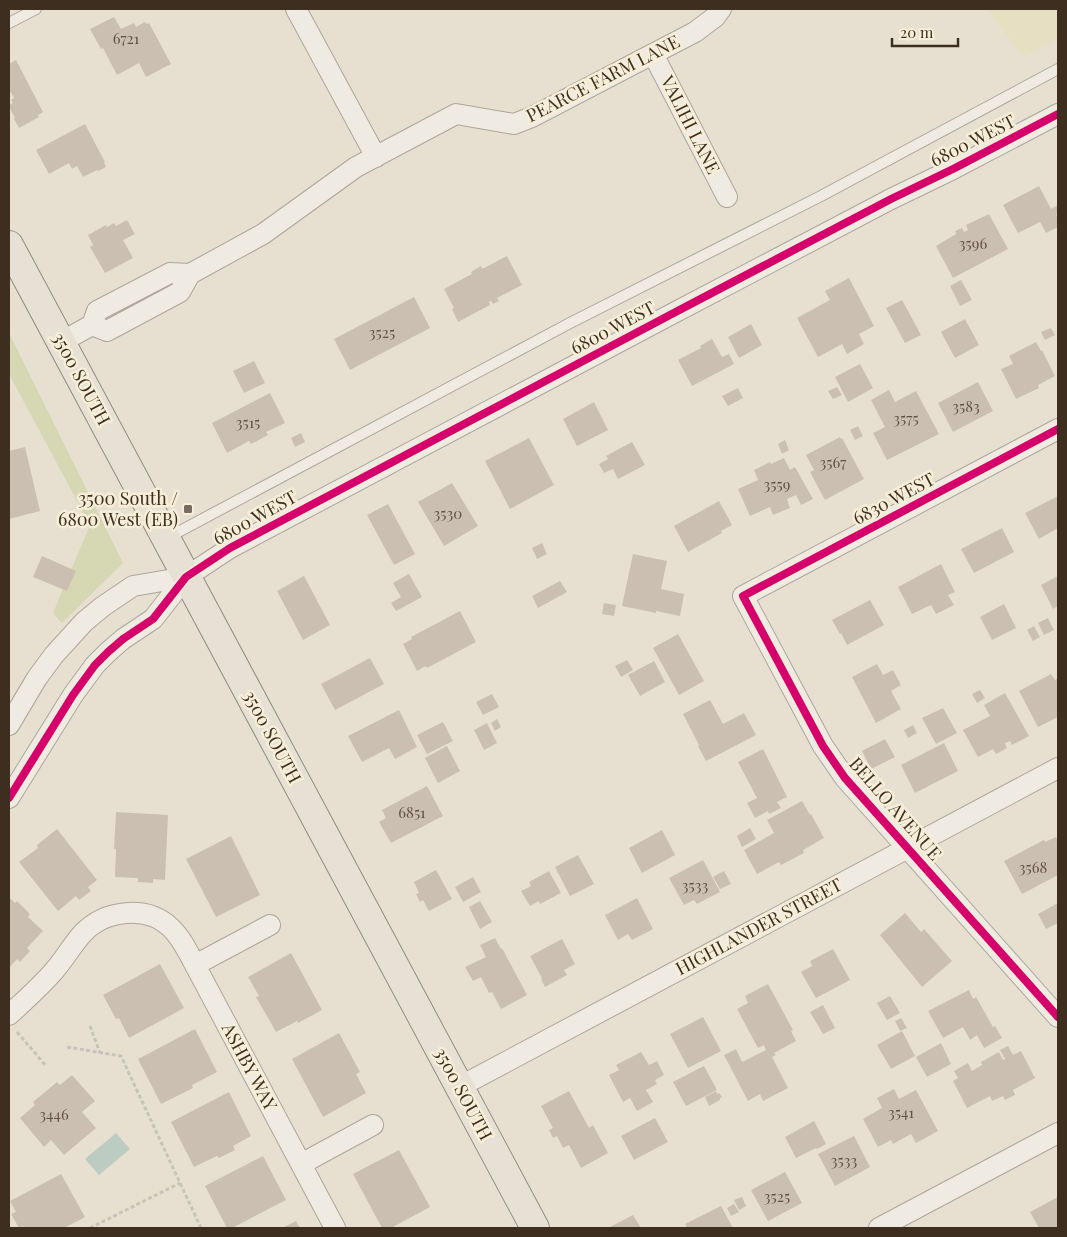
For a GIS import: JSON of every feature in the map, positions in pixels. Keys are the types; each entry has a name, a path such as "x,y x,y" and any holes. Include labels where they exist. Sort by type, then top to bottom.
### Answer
{"main road":[{"name":"3500 SOUTH","path":"9,245 535,1228"}],"street":[{"path":"296,9 376,157"},
{"name":"PEARCE FARM LANE","path":"61,342 92,325 97,311 170,273 190,274 263,234 356,167 456,114 514,124 532,117 695,32 715,18 721,9"},
{"name":"VALIHI LANE","path":"652,54 727,197"},
{"name":"6800 WEST","path":"186,577 230,548 685,306 1058,114"},
{"name":"6830 WEST","path":"743,596 1058,429"},
{"path":"9,725 37,678 54,655 84,622 133,586 186,577"},
{"path":"9,798 73,695 95,665 123,639 153,619 186,577"},
{"name":"BELLO AVENUE","path":"743,596 823,746 845,778 1058,1017"},
{"name":"HIGHLANDER STREET","path":"459,1087 1058,768"},
{"name":"ASHBY WAY","path":"12,1022 83,933 100,920 120,914 139,913 161,921 170,928 184,945 335,1228"},
{"path":"195,965 270,925"},
{"path":"301,1164 373,1124"},
{"path":"878,1228 1058,1133"}],"lane":[{"path":"9,23 36,9"},
{"name":"6800 WEST","path":"166,538 570,322 821,196 1058,69"}],"path":[{"path":"12,1022 46,1066"},
{"path":"90,1026 100,1053"},
{"path":"67,1047 121,1056 201,1228"},
{"path":"90,1228 180,1183"}],"shaded area":[{"path":"987,9 1058,9 1058,39 1023,57"},
{"path":"116,1133 130,1149 99,1175 85,1159"}],"green space":[{"path":"9,333 123,563 62,623 53,613 90,525 9,374"}],"building":[{"path":"114,17 121,29 134,23 136,27 145,22 149,23 171,64 146,77 139,63 117,75 103,48 101,49 90,29"},
{"path":"16,60 43,112 38,115 39,117 19,128 9,107 13,103 11,100 14,98 11,92 9,94 9,64"},
{"path":"85,124 106,167 83,177 77,166 72,169 69,163 49,174 36,150"},
{"path":"1039,186 1051,209 1058,205 1058,213 1056,214 1058,227 1046,233 1040,222 1018,233 1003,205"},
{"path":"989,214 1008,249 953,278 936,246 956,234 955,231 962,228 964,232 968,230 966,225"},
{"path":"127,220 135,234 123,240 133,258 105,273 90,247 93,245 88,235 106,225 107,227 114,223 116,226"},
{"path":"507,256 522,285 497,298 499,301 493,304 491,301 489,302 490,305 458,322 452,309 454,308 444,289 472,274 471,272 481,266 482,269"},
{"path":"849,278 874,326 859,334 864,344 847,354 842,344 818,357 797,318 830,300 825,291"},
{"path":"961,280 972,300 960,306 950,286"},
{"path":"414,297 430,328 350,370 334,339"},
{"path":"902,300 921,335 905,343 886,308"},
{"path":"965,319 979,345 955,358 941,332"},
{"path":"751,324 762,345 739,358 728,337"},
{"path":"1051,328 1055,335 1045,340 1041,332"},
{"path":"712,339 722,357 729,354 734,364 692,386 678,360 701,348 700,346"},
{"path":"1036,342 1055,376 1038,385 1039,388 1016,399 1001,369 1013,364 1009,356"},
{"path":"254,361 265,383 244,393 233,371"},
{"path":"860,364 873,388 848,402 835,377"},
{"path":"978,382 993,411 953,432 938,403"},
{"path":"837,387 842,395 833,399 828,391"},
{"path":"738,388 743,398 728,406 722,396"},
{"path":"889,390 895,402 916,391 939,434 887,460 873,433 885,427 871,400"},
{"path":"270,393 285,423 266,432 268,435 251,444 249,441 227,453 212,423"},
{"path":"594,402 608,430 577,446 563,419"},
{"path":"858,426 863,436 855,440 850,430"},
{"path":"301,433 305,442 295,447 291,438"},
{"path":"840,437 864,479 825,500 810,472 814,470 806,455"},
{"path":"529,438 554,485 510,509 485,461"},
{"path":"785,440 789,450 782,454 778,444"},
{"path":"632,442 645,465 618,479 613,469 604,473 599,464 608,459 606,456"},
{"path":"25,447 40,511 9,519 9,451"},
{"path":"784,458 790,470 795,467 813,499 801,505 796,495 787,499 790,508 773,515 770,507 750,516 738,489 758,480 754,470"},
{"path":"452,483 478,526 444,546 418,502"},
{"path":"1058,496 1058,528 1039,539 1025,513"},
{"path":"719,501 732,525 721,531 722,533 688,552 674,526"},
{"path":"388,504 415,554 394,565 367,515"},
{"path":"1002,528 1014,552 974,573 961,549"},
{"path":"542,543 547,554 537,559 532,548"},
{"path":"633,554 667,561 661,589 684,594 680,616 622,606"},
{"path":"42,556 76,571 67,591 33,577"},
{"path":"941,564 955,592 948,595 954,605 936,614 931,605 912,614 898,587"},
{"path":"409,574 422,597 396,611 391,603 401,597 393,583"},
{"path":"304,576 330,625 303,640 277,591"},
{"path":"1058,576 1058,606 1053,609 1041,585"},
{"path":"560,581 567,592 538,608 532,596"},
{"path":"870,600 884,625 847,645 832,620"},
{"path":"604,603 616,605 614,616 602,614"},
{"path":"1004,604 1016,628 992,640 980,617"},
{"path":"460,611 476,642 427,668 426,666 417,671 403,644 412,639 411,637"},
{"path":"1048,618 1054,630 1044,635 1038,623"},
{"path":"1034,626 1040,637 1033,641 1027,630"},
{"path":"678,634 704,681 679,695 653,648"},
{"path":"370,658 384,684 335,710 321,684"},
{"path":"627,660 633,670 621,677 615,666"},
{"path":"654,661 665,682 640,696 628,675"},
{"path":"877,664 883,675 893,670 901,685 891,691 901,709 876,723 852,677"},
{"path":"1051,674 1055,680 1058,678 1058,717 1038,727 1019,691"},
{"path":"980,690 985,698 977,703 972,694"},
{"path":"1005,693 1029,736 1012,745 1010,741 1005,743 1007,748 996,754 993,749 978,757 963,730 990,716 984,705"},
{"path":"492,694 499,707 483,715 476,702"},
{"path":"710,700 723,724 744,713 756,735 706,761 683,714"},
{"path":"943,708 957,733 936,744 922,718"},
{"path":"399,710 417,747 395,759 389,748 362,762 348,736"},
{"path":"497,719 501,727 495,731 491,723"},
{"path":"443,722 453,741 427,754 417,735"},
{"path":"487,723 497,743 484,750 474,730"},
{"path":"913,725 917,733 908,738 904,730"},
{"path":"885,739 895,757 871,769 862,751"},
{"path":"944,743 958,771 915,793 901,765"},
{"path":"447,746 460,771 438,783 425,758"},
{"path":"763,749 787,797 777,802 781,808 769,814 768,811 755,818 747,803 757,798 738,762"},
{"path":"427,786 443,816 391,843 379,822 386,818 382,810"},
{"path":"802,801 824,838 803,850 804,853 781,865 779,862 757,874 744,850 774,833 767,820"},
{"path":"116,812 168,815 165,880 153,879 153,883 138,882 138,878 115,877"},
{"path":"750,828 756,839 742,847 737,836"},
{"path":"57,829 97,880 88,887 91,891 79,900 76,896 58,911 19,862 38,848 37,845"},
{"path":"662,830 675,855 642,873 629,848"},
{"path":"231,836 260,895 216,917 186,859"},
{"path":"1056,837 1058,841 1058,875 1022,894 1004,861 1044,840 1045,842"},
{"path":"578,855 594,884 570,896 555,867"},
{"path":"703,860 720,892 697,904 694,900 684,905 669,878"},
{"path":"436,870 452,899 429,911 423,900 420,902 416,894 419,893 414,882"},
{"path":"549,871 561,893 540,904 539,901 530,906 521,891 531,886 529,882"},
{"path":"724,871 731,884 720,889 713,877"},
{"path":"473,877 481,892 463,902 455,887"},
{"path":"9,897 15,903 17,901 30,914 28,917 43,931 27,948 30,951 20,962 17,959 9,968"},
{"path":"637,898 653,929 632,940 628,934 618,940 605,915"},
{"path":"480,901 492,922 480,929 469,907"},
{"path":"1058,903 1058,923 1046,929 1038,914"},
{"path":"905,913 921,932 924,929 952,961 922,987 880,935"},
{"path":"495,938 527,995 501,1009 492,992 489,993 481,977 473,981 465,967 486,957 480,945"},
{"path":"562,939 575,964 564,970 567,975 545,987 530,956"},
{"path":"833,949 850,980 816,998 801,972 812,966 810,961"},
{"path":"291,953 322,1010 276,1032 256,997 259,996 248,977"},
{"path":"160,964 184,1008 129,1038 119,1018 116,1019 103,995"},
{"path":"768,984 793,1030 791,1031 796,1041 774,1053 776,1055 772,1057 788,1088 763,1101 760,1094 748,1101 724,1055 736,1049 742,1062 766,1050 764,1045 758,1048 737,1009 748,1003 745,996"},
{"path":"969,990 973,999 976,997 993,1027 995,1026 1002,1038 984,1048 977,1035 970,1040 963,1027 943,1038 928,1011"},
{"path":"890,996 900,1013 887,1020 877,1003"},
{"path":"823,1005 835,1028 823,1034 810,1012"},
{"path":"703,1017 721,1051 688,1068 670,1034"},
{"path":"901,1018 907,1028 900,1031 895,1021"},
{"path":"195,1029 217,1072 192,1085 193,1088 161,1104 138,1059"},
{"path":"902,1031 915,1056 891,1069 877,1045"},
{"path":"339,1033 360,1072 356,1074 366,1093 323,1117 292,1059"},
{"path":"941,1043 951,1064 927,1077 916,1057"},
{"path":"1008,1046 1013,1055 1021,1051 1035,1078 1013,1090 1015,1095 1005,1100 1003,1096 992,1101 990,1096 967,1108 953,1081 958,1078 954,1071 968,1063 972,1071 982,1065 981,1062 999,1052 1003,1060 1005,1059 1000,1050"},
{"path":"641,1052 649,1065 657,1061 664,1075 655,1080 657,1084 646,1090 653,1102 637,1111 630,1098 623,1102 609,1075 619,1070 616,1065"},
{"path":"704,1066 717,1090 686,1106 673,1082"},
{"path":"72,1075 95,1101 82,1112 96,1128 64,1155 51,1140 44,1147 20,1118 35,1105 33,1102 57,1082 60,1085"},
{"path":"894,1089 899,1099 916,1090 938,1131 916,1143 911,1134 893,1144 891,1140 878,1147 863,1119 882,1108 877,1098"},
{"path":"569,1091 589,1128 593,1125 608,1153 581,1168 569,1145 563,1148 557,1136 553,1138 549,1130 553,1128 541,1106"},
{"path":"716,1091 722,1097 709,1106 705,1097"},
{"path":"229,1092 251,1136 233,1146 235,1150 194,1167 171,1122"},
{"path":"655,1118 668,1142 634,1160 621,1136"},
{"path":"814,1121 826,1144 796,1158 785,1137"},
{"path":"854,1136 870,1167 835,1186 818,1154"},
{"path":"399,1150 430,1207 391,1228 382,1228 353,1174"},
{"path":"263,1156 286,1200 232,1228 227,1228 205,1186"},
{"path":"785,1172 802,1203 768,1221 751,1190"},
{"path":"61,1174 85,1217 64,1228 24,1228 23,1226 19,1228 11,1214 16,1212 10,1201"},
{"path":"742,1197 746,1206 739,1210 734,1200"},
{"path":"1058,1197 1058,1228 1039,1228 1030,1212"},
{"path":"734,1204 739,1212 731,1216 727,1208"},
{"path":"721,1206 733,1228 687,1228 685,1224"},
{"path":"633,1215 641,1228 608,1228"},
{"path":"296,1221 300,1228 282,1228"}],"cycle path":[{"path":"9,798 73,695 95,665 123,639 153,619 186,577 230,548 891,199 1058,114"},
{"path":"1058,429 743,596 823,746 845,778 1058,1017"}],"place":[{"name":"3500 South / 6800 West (EB)","path":"188,509"}]}
